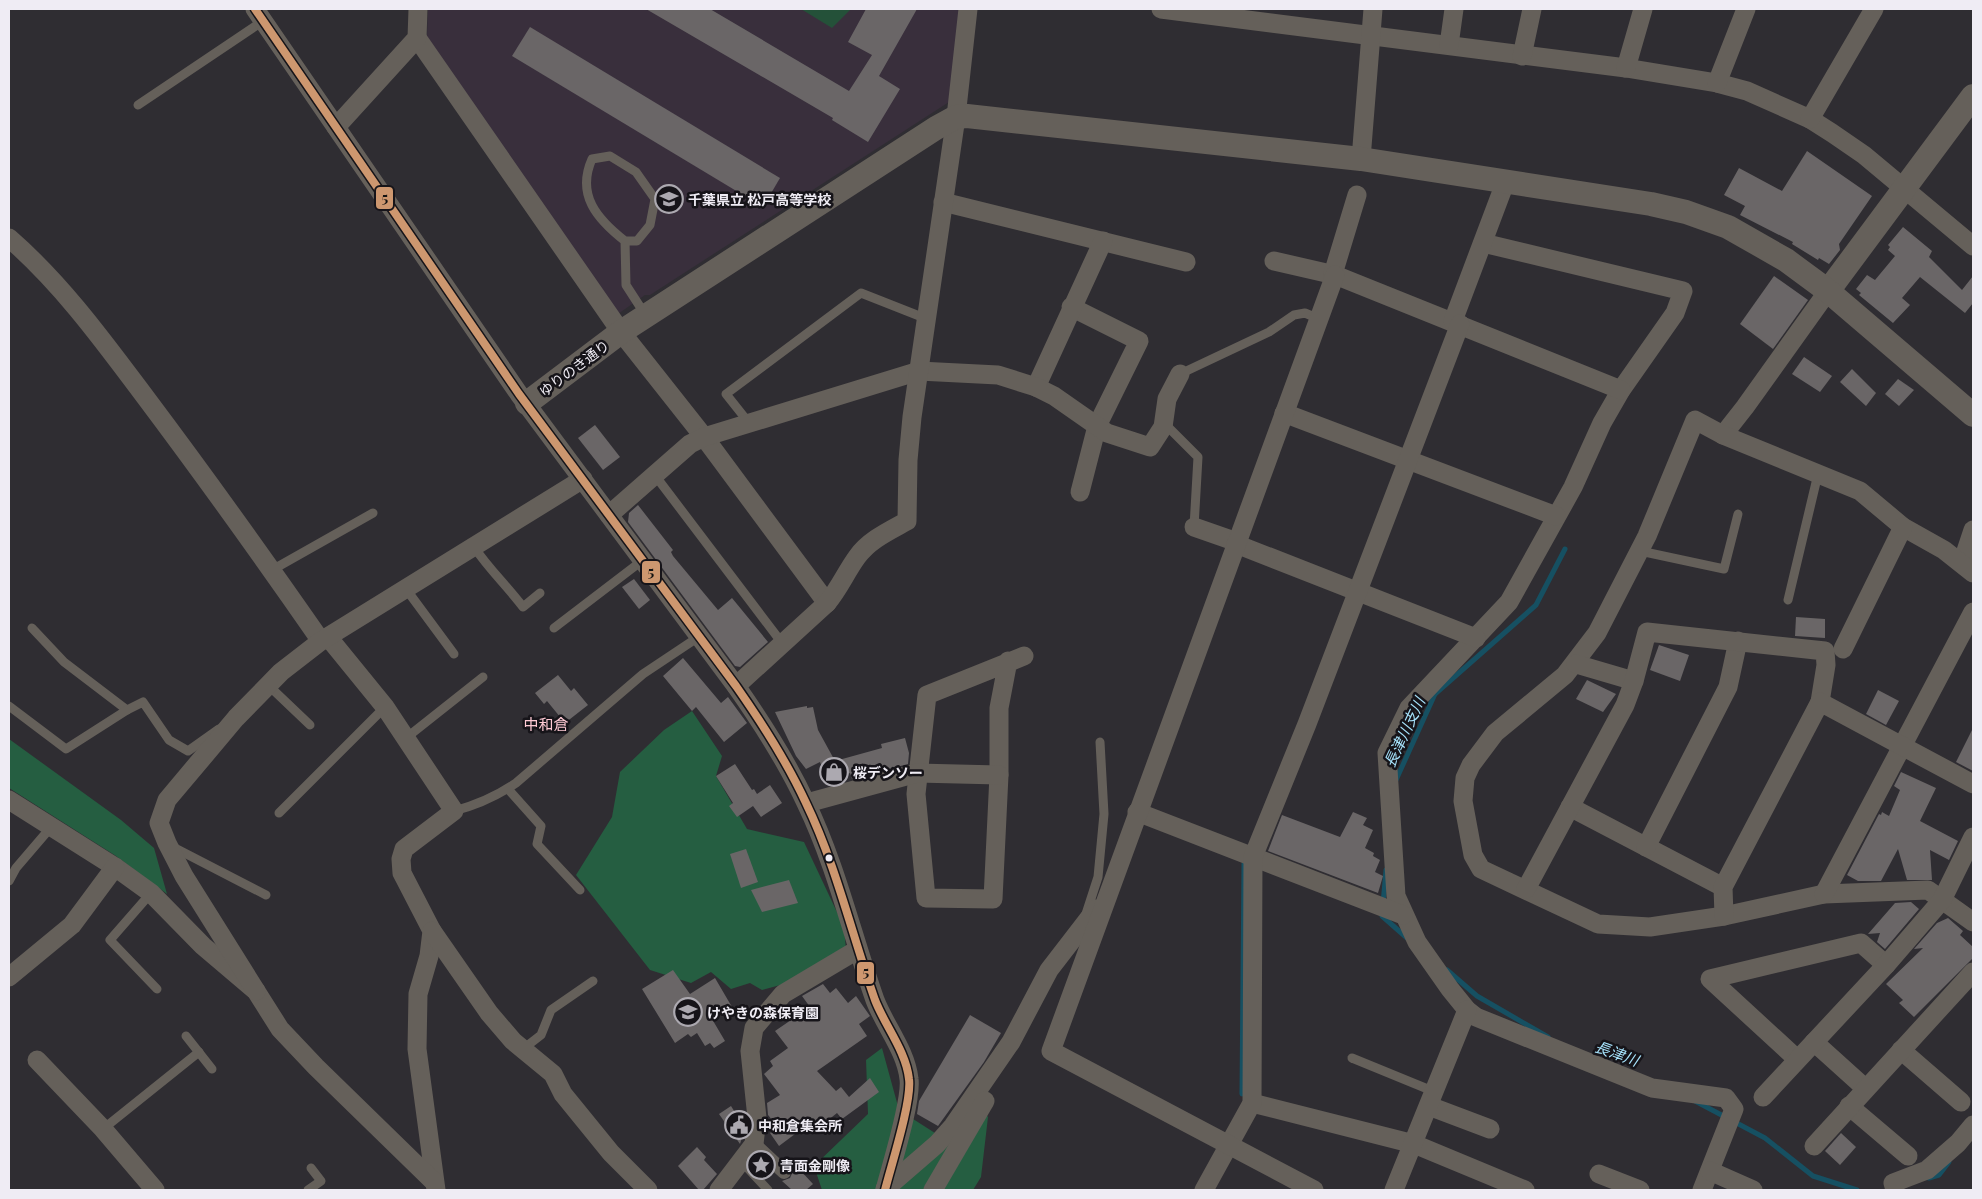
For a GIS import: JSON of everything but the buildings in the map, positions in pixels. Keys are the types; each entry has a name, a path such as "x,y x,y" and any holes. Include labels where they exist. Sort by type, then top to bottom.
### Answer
{"street":[{"path":"418,9 417,38 621,332 704,437 827,603"},
{"path":"736,686 827,603 837,592 858,556 876,538 907,521 908,460 956,117 968,9"},
{"path":"1162,9 1254,14 1371,36 1626,68 1717,83 1747,91 1810,119 1864,155 1973,246"},
{"path":"1361,159 1373,9"},
{"path":"1449,45 1454,9"},
{"path":"1522,56 1532,9"},
{"path":"1626,68 1643,9"},
{"path":"1717,83 1746,9"},
{"path":"1810,119 1874,9"},
{"path":"259,15 526,403 700,636 759,719 807,803 832,868 857,950 881,1015 905,1060 910,1081 885,1190"},
{"path":"336,127 417,38"},
{"path":"1723,435 1973,96"},
{"path":"956,117 1164,136 1361,159 1651,204 1710,220 1752,239 1786,260 1828,291 1973,415"},
{"name":"ゆりのき通り","path":"526,403 621,332 956,117"},
{"path":"1204,1190 1227,1145 1252,1104 1253,857 1408,460 1505,182"},
{"path":"1314,1190 1051,1051 1319,319 1334,274 1356,195"},
{"path":"943,202 1186,262"},
{"path":"9,238 61,289 110,351 325,639 385,707 406,738 454,811 404,849 401,859 402,873 432,932 489,1013 513,1041 553,1074 563,1094 611,1153 648,1190"},
{"path":"1036,387 1102,241"},
{"path":"1483,243 1683,291 1675,313 1621,390 1602,423 1573,487 1509,602 1409,708 1387,753 1396,896 1403,915 1417,942 1450,990 1476,1017 1652,1088 1726,1098 1734,1109 1702,1190"},
{"path":"1274,261 1334,274 1457,322 1621,390"},
{"path":"1071,308 1140,341 1097,426 1080,492"},
{"path":"609,515 690,444 704,437 919,371 998,375 1036,387 1054,396 1107,433 1150,447 1164,423 1167,399 1180,374"},
{"path":"1284,413 1556,516"},
{"path":"1973,530 1967,568 1944,550 1903,527 1860,491 1723,435 1695,420 1640,550 1597,633 1576,664 1495,733 1481,749 1466,778 1463,800 1473,855 1481,869 1598,924 1650,927 1724,916 1824,894 1928,890 1973,922"},
{"path":"435,1186 280,1029 184,876 167,843 159,822 167,800 236,718 281,672 325,639 583,479"},
{"path":"1194,527 1476,638"},
{"path":"1843,649 1903,527"},
{"path":"1824,894 1903,748 1973,612"},
{"path":"1526,889 1625,705 1634,682 1647,632 1825,651 1826,665 1820,702 1723,887 1724,916"},
{"path":"1646,847 1728,687 1738,641"},
{"path":"1016,658 999,708 999,775 993,899 926,898 916,794 917,773 927,695 1016,658"},
{"path":"1576,664 1634,682"},
{"path":"1820,702 1973,784"},
{"path":"807,803 917,773 999,775"},
{"path":"9,800 115,867 151,893 203,946 256,991"},
{"path":"1570,807 1723,887"},
{"path":"1137,812 1403,915"},
{"path":"1763,1097 1886,965 1942,900 1973,837"},
{"path":"9,977 72,925 115,867"},
{"path":"885,1190 938,1144 953,1126 1005,1051 1049,970 1107,894"},
{"path":"432,932 429,956 418,994 417,1049 435,1186"},
{"path":"1797,1059 1710,979 1861,943 1886,965"},
{"path":"719,1190 754,1144 757,1118 750,1051 754,1028 782,994 857,950"},
{"path":"1814,1146 1973,972"},
{"path":"1394,1190 1468,1010"},
{"path":"1814,1042 1866,1088"},
{"path":"1901,1050 1961,1102"},
{"path":"933,1190 994,1085 1005,1051"},
{"path":"37,1060 103,1129 154,1190"},
{"path":"1432,1099 1490,1130"},
{"path":"1252,1104 1414,1144 1525,1190"},
{"path":"1850,1106 1908,1156"},
{"path":"1895,1190 1894,1183 1927,1170 1973,1126"},
{"path":"754,1144 784,1172"},
{"path":"1710,1171 1753,1190"},
{"path":"1600,1174 1640,1190"}],"lane":[{"path":"138,105 259,15"},
{"path":"625,241 637,241 650,225 655,199 636,172 610,156 592,159 585,175 589,201 607,226 625,241 626,285 646,316"},
{"path":"749,423 726,394 861,293 928,319"},
{"path":"1180,374 1269,332 1294,315 1305,313 1319,319"},
{"path":"1164,423 1198,457 1194,527"},
{"path":"654,474 782,643"},
{"path":"1788,600 1818,474"},
{"path":"272,570 373,513"},
{"path":"1640,550 1724,569 1738,514"},
{"path":"474,547 491,571 501,579 523,607 540,593"},
{"path":"554,628 643,560"},
{"path":"406,589 454,654"},
{"path":"32,628 64,662 127,710"},
{"path":"454,811 478,805 508,789 574,736 608,702 636,680 700,636"},
{"path":"406,738 483,677"},
{"path":"268,685 310,725"},
{"path":"9,706 66,749 127,710 143,702 169,740 188,751 236,718"},
{"path":"279,813 385,707"},
{"path":"1083,926 1099,868 1104,814 1100,742"},
{"path":"508,789 541,826 537,844 580,890"},
{"path":"9,881 16,868 52,826"},
{"path":"167,843 266,895"},
{"path":"151,893 110,940 157,989"},
{"path":"523,1049 541,1034 551,1010 593,981"},
{"path":"186,1036 212,1069"},
{"path":"103,1129 199,1052"},
{"path":"1352,1058 1432,1099"},
{"path":"742,1162 768,1190"},
{"path":"308,1190 321,1181 311,1168"}],"shaded area":[{"name":"千葉県立 松戸高等学校","path":"428,9 961,9 949,102 618,314 427,37"}],"green space":[{"path":"801,9 851,9 832,28"},
{"path":"692,711 722,756 716,776 747,829 804,842 844,927 846,950 784,984 762,990 750,983 731,989 711,972 691,983 650,970 576,875 612,817 620,772 664,730"},
{"path":"9,739 121,820 154,848 167,894 116,856 9,788"},
{"path":"882,1048 899,1110 949,1142 981,1107 988,1117 981,1177 973,1190 822,1190 814,1166 868,1114 866,1060"}],"waterway":[{"name":"長津川支川","path":"1396,780 1435,694 1536,605 1565,549"},
{"path":"1242,1094 1245,860"},
{"name":"長津川支川","path":"1383,904 1386,870"},
{"name":"長津川","path":"1383,913 1382,916 1407,938"},
{"name":"長津川","path":"1447,970 1477,996 1548,1037"},
{"name":"長津川","path":"1695,1101 1765,1138 1813,1176 1857,1190"},
{"name":"長津川","path":"1929,1178 1939,1175 1949,1162"}],"transit line":[{"name":"5","path":"255,9 519,394 736,686 765,728 791,773 817,827 826,851 875,1000 900,1049 907,1069 909,1079 907,1102 885,1190"}],"place":[{"name":"千葉県立 松戸高等学校","path":"669,199"},
{"name":"桜デンソー","path":"834,772"},
{"name":"けやきの森保育園","path":"688,1012"},
{"name":"中和倉集会所","path":"739,1125"},
{"name":"青面金剛像","path":"761,1165"}],"district":[{"name":"中和倉","path":"546,724"}]}
